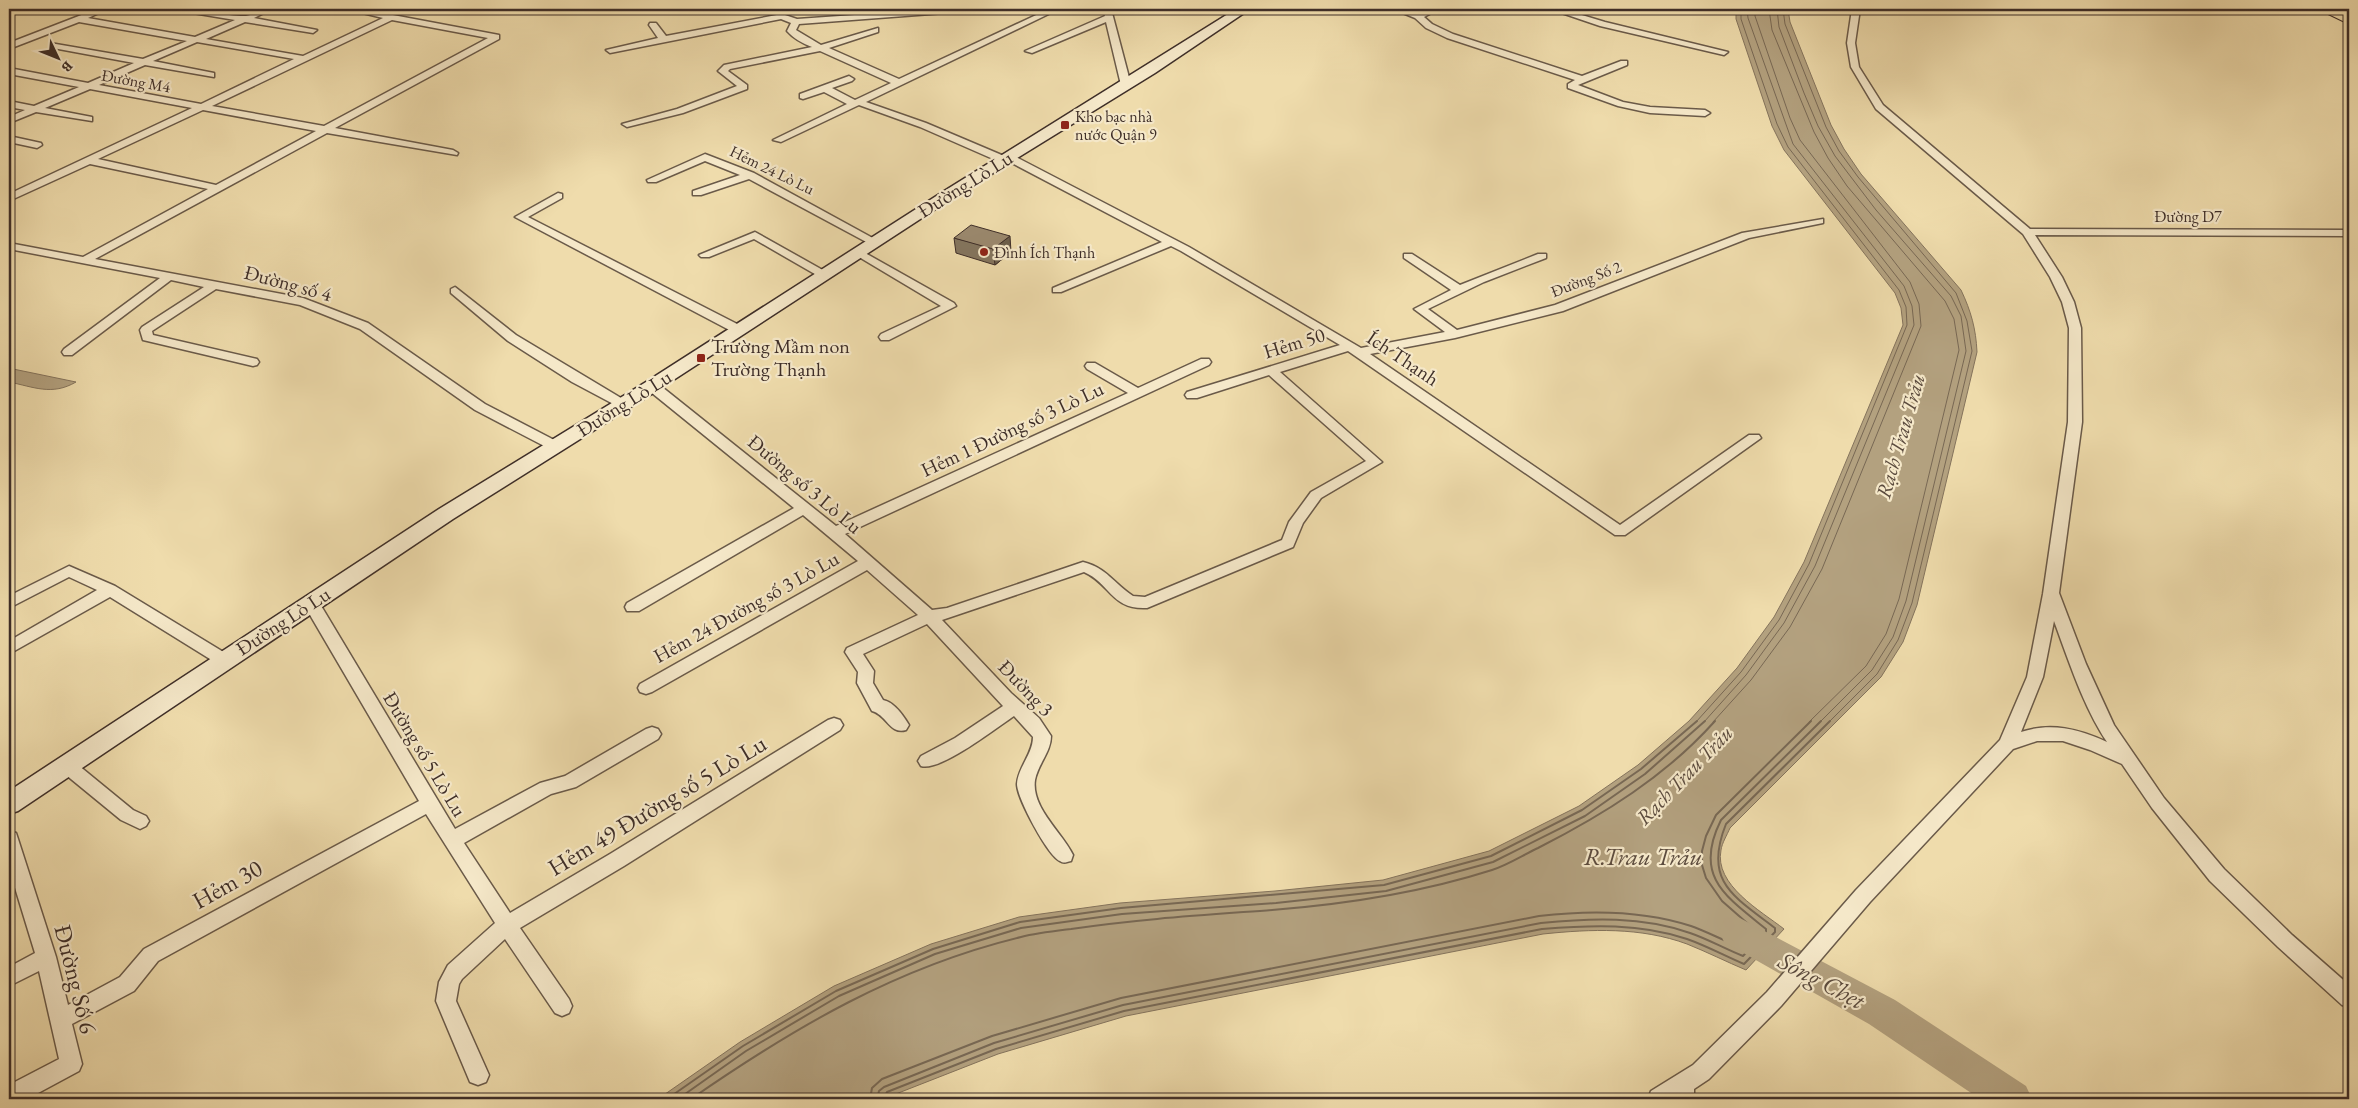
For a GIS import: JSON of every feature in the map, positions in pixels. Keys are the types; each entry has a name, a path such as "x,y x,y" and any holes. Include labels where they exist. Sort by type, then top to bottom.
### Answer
{"main road":[{"path":"2325,9 2349,18"},
{"path":"2332,9 2349,18"}],"street":[{"path":"9,46 104,9"},
{"path":"182,9 313,30"},
{"path":"9,120 268,9"},
{"path":"83,261 496,36 350,9"},
{"path":"610,50 782,16 796,22 971,9"},
{"path":"778,140 1055,9"},
{"name":"Đường Lò Lu","path":"9,804 446,514 624,404 858,252 1244,9"},
{"path":"1397,9 1418,16 1429,26 1450,36 1582,79"},
{"path":"1418,16 1435,9"},
{"path":"1554,9 1603,24 1724,52"},
{"path":"1659,1099 1683,1092 1774,999 1832,932 2007,744 2035,677 2051,593 2075,422 2075,328 2068,302 2056,277 2027,232 1879,107 1855,67 1850,43 1856,9"},
{"path":"1029,51 1108,13 1126,85"},
{"path":"9,198 391,17"},
{"path":"77,19 302,58"},
{"path":"796,22 791,31 801,39 899,83"},
{"path":"654,25 663,39"},
{"path":"627,124 680,111 744,87 723,71 728,67 821,48 875,30"},
{"path":"53,45 212,75"},
{"path":"1624,63 1582,79 1571,86 1621,104 1650,110 1705,113"},
{"name":"Đường M4","path":"9,72 453,153"},
{"path":"803,96 848,79"},
{"name":"Ích Thạnh","path":"824,88 856,103 923,125 1006,158 1171,242 1355,349 1620,532 1754,438"},
{"path":"9,104 89,119"},
{"path":"9,139 37,145"},
{"name":"Hẻm 24 Lò Lu","path":"652,180 705,157 750,175 874,242"},
{"path":"87,160 217,188"},
{"path":"697,193 750,175"},
{"path":"558,196 520,217 739,330"},
{"name":"Đường Số 2","path":"1355,349 1455,334 1559,308 1746,235 1819,221"},
{"name":"Đường D7","path":"2027,232 2349,233"},
{"path":"705,255 755,234 824,275"},
{"path":"1057,290 1171,242"},
{"name":"Đường số 4","path":"9,246 303,302 364,326 480,407 554,446"},
{"path":"858,252 950,306 884,337"},
{"path":"1408,256 1459,290"},
{"path":"1455,334 1420,309 1459,290 1542,256"},
{"path":"68,352 170,276"},
{"path":"215,284 146,330 147,337 253,362"},
{"path":"455,291 512,338 578,379 624,404"},
{"name":"Hẻm 50","path":"1192,395 1249,376 1355,349"},
{"name":"Hẻm 1 Đường số 3 Lò Lu","path":"835,534 1205,362"},
{"path":"1091,366 1138,393"},
{"path":"900,725 884,706 878,706 864,683 866,671 853,652 929,616 948,614 1083,567 1092,570 1126,600 1142,603 1288,543 1296,522 1316,495 1375,462 1272,370"},
{"name":"Đường số 3 Lò Lu","path":"652,386 835,534 867,564 929,616"},
{"path":"633,607 803,509"},
{"name":"Hẻm 24 Đường số 3 Lò Lu","path":"646,688 867,564"},
{"path":"9,603 69,571 110,590 224,660"},
{"path":"9,648 110,590"},
{"path":"2051,593 2078,664 2107,728 2158,803 2217,875 2349,998"},
{"name":"Đường số 5 Lò Lu","path":"311,603 429,804 505,926 562,1006"},
{"name":"Đường 3","path":"929,616 1014,707 1033,723 1042,736 1026,789 1033,807 1064,855"},
{"path":"927,761 961,743 1014,707"},
{"name":"Hẻm 49 Đường số 5 Lò Lu","path":"478,1074 448,1007 446,994 449,982 456,972 505,926 617,860 834,725"},
{"path":"2007,744 2042,733 2076,737 2100,745 2129,760"},
{"path":"452,840 546,788 570,782 603,765 652,734"},
{"path":"66,765 127,816 140,821"},
{"name":"Hẻm 30","path":"60,1020 127,984 138,967 151,955 429,804"},
{"name":"Đường Số 6","path":"9,839 46,957 71,1064 9,1097"},
{"path":"9,977 46,957"}],"water":[{"name":"R.Trau Trảu","path":"1736,9 1788,9 1790,22 1831,125 1844,149 1861,174 1961,290 1972,320 1977,352 1917,605 1903,642 1881,677 1730,828 1722,845 1721,863 1725,875 1732,886 1741,896 1784,929 1746,970 1670,938 1634,932 1598,930 1543,934 1126,1016 998,1054 883,1099 658,1099 740,1042 834,986 931,944 1019,917 1120,903 1275,891 1383,880 1489,851 1579,806 1638,765 1689,721 1737,668 1774,617 1804,562 1903,325 1901,308 1895,293 1784,150 1772,126 1736,19"},
{"path":"9,368 76,382 59,389 35,388 9,382"}],"building":[{"path":"971,225 1010,236 993,249 954,238"}],"waterway":[{"name":"Sông Chẹt","path":"1736,931 1882,1012 2013,1099"}],"place":[{"name":"Kho bạc nhà nước Quận 9","path":"1065,125"},
{"name":"Đình Ích Thạnh","path":"984,252"},
{"name":"Trường Mầm non Trường Thạnh","path":"701,358"}],"water label":[{"name":"Rạch Trau Trảu","path":"1900,436"},
{"name":"Rạch Trau Trảu","path":"1684,775"}]}
